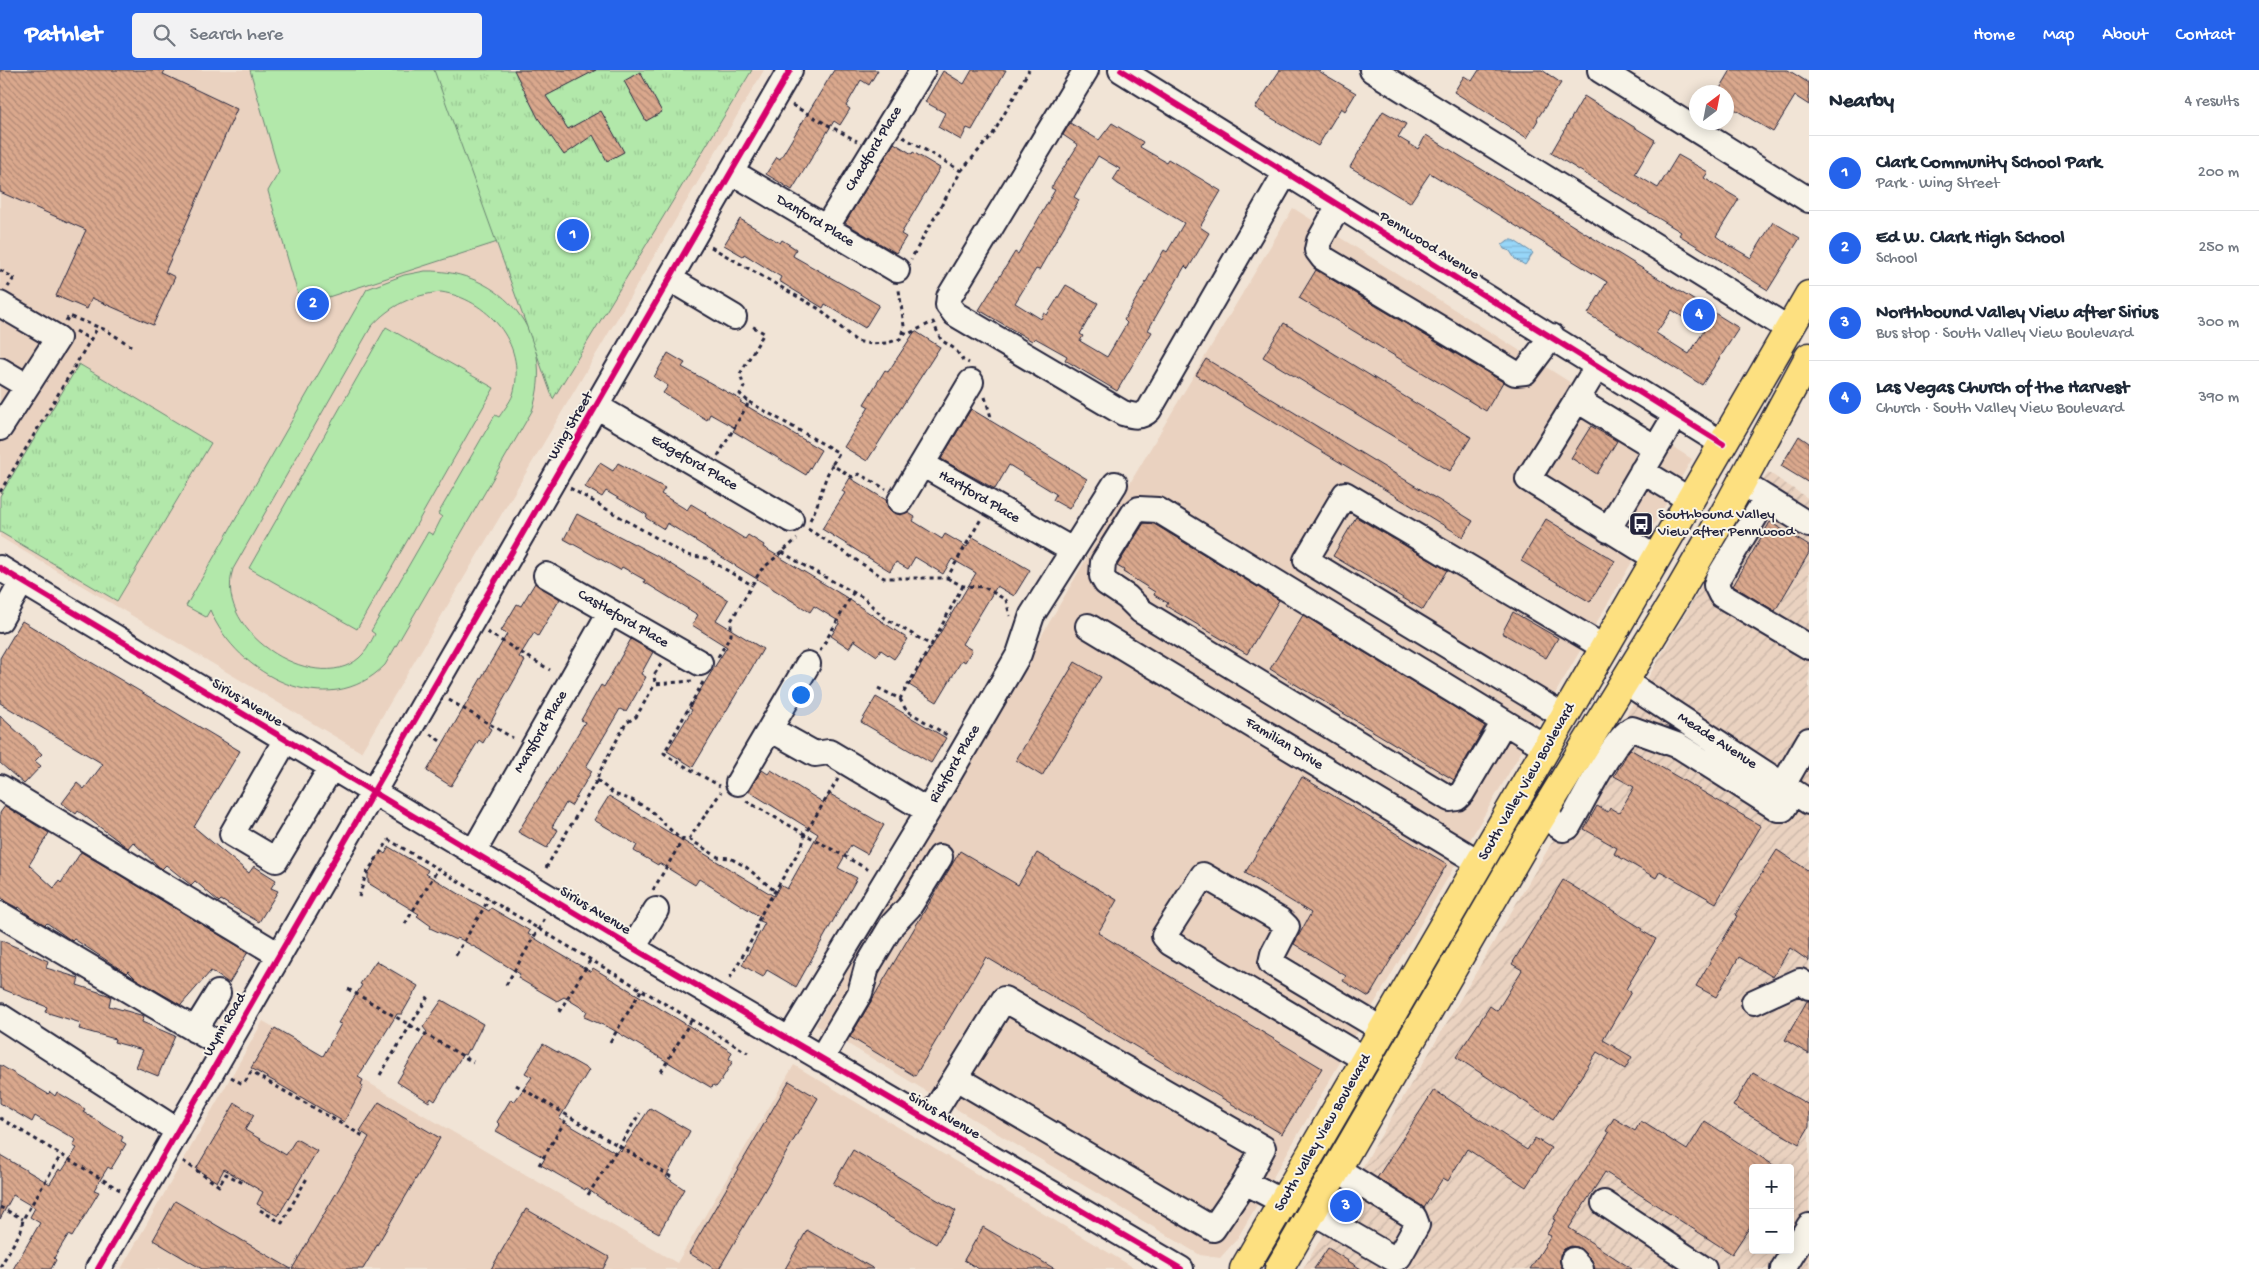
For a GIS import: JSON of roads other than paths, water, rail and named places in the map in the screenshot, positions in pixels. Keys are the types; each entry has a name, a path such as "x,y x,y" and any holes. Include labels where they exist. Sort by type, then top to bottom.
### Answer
{"main road":[{"name":"South Valley View Boulevard","path":"1244,1269 1809,295"},
{"name":"South Valley View Boulevard","path":"1279,1269 1527,840 1728,507 1809,357"},
{"path":"1728,507 1720,485 1723,444 1772,425 1762,416 1758,408 1767,392 1773,358"},
{"path":"1571,706 1599,682 1624,681 1617,669 1617,652 1618,646 1631,622 1633,600"},
{"path":"1570,770 1573,730 1587,703 1571,706"},
{"path":"1527,840 1522,828 1523,817 1531,797 1541,758"},
{"path":"1465,948 1460,920 1482,878 1480,863"},
{"path":"1427,1014 1420,1008 1417,1000 1432,972 1433,945"},
{"path":"1366,1119 1355,1106 1383,1054 1386,1039 1383,1030"}],"street":[{"name":"Wing Street","path":"373,794 790,70"},
{"name":"Chadford Place","path":"826,228 922,70"},
{"path":"1086,70 949,297 948,305 955,314 1123,413 1139,416 1149,410 1286,172"},
{"name":"Pennwood Avenue","path":"1121,70 1723,444"},
{"path":"1372,70 1789,329"},
{"path":"1600,70 1809,200"},
{"name":"Danford Place","path":"732,172 897,270"},
{"path":"1339,205 1319,241 1317,250 1324,258 1515,373 1525,372 1552,336"},
{"path":"670,278 734,316"},
{"path":"0,428 58,338 3,297"},
{"path":"1598,365 1528,480 1657,559"},
{"path":"0,370 27,386"},
{"path":"922,464 975,380"},
{"path":"1577,400 1656,448"},
{"name":"Edgeford Place","path":"596,406 709,472 800,529"},
{"path":"1608,530 1676,414"},
{"name":"Hartford Place","path":"901,500 922,464 1072,550"},
{"path":"1642,471 1690,500"},
{"path":"1741,482 1809,524"},
{"name":"Richford Place","path":"788,1040 928,811 1019,654 1032,615 1114,484"},
{"path":"1571,706 1306,560 1345,494 1605,648"},
{"path":"1766,498 1718,578 1716,585 1721,594 1809,647"},
{"path":"1504,722 1462,793 1457,798 1450,799 1141,612 1127,597 1106,583 1102,576 1103,562 1133,514 1139,510 1158,510 1504,722 1541,758"},
{"name":"Sirius Avenue","path":"0,568 373,794 788,1040 1181,1269"},
{"name":"Castleford Place","path":"546,576 610,612 702,672"},
{"path":"0,620 22,581"},
{"name":"Marsford Place","path":"473,853 610,612"},
{"name":"Familian Drive","path":"1088,626 1480,863"},
{"path":"739,790 770,729 808,664"},
{"name":"Meade Avenue","path":"1624,681 1795,793"},
{"path":"1668,742 1682,718"},
{"path":"770,729 815,754 829,752 928,811"},
{"path":"1542,815 1563,829 1568,827 1625,732 1632,729 1679,746 1778,810 1784,809 1795,793 1809,740"},
{"path":"285,741 232,834 276,860 331,768"},
{"path":"1737,783 1750,763"},
{"path":"1570,770 1589,791"},
{"path":"0,787 279,956"},
{"name":"Wynn Road","path":"98,1269 373,794"},
{"path":"821,1059 860,993 867,967 892,925 909,907 940,857"},
{"path":"1252,992 1272,963 1273,954 1287,927 1280,920 1203,875 1164,936 1170,943 1318,1032 1366,1060"},
{"path":"633,948 653,903"},
{"path":"0,914 226,1048"},
{"path":"1272,963 1337,1004 1383,1030"},
{"path":"1754,1002 1800,981 1809,986"},
{"path":"196,1030 218,993"},
{"path":"928,1122 1004,999 1263,1148 1245,1182 1213,1228 956,1078"},
{"path":"0,1016 178,1131"},
{"path":"1312,1212 1394,1259 1400,1258 1417,1225 1414,1217 1337,1169"},
{"path":"1245,1182 1283,1202"},
{"path":"1604,1203 1704,1269"},
{"path":"1783,1269 1809,1226"}],"water":[{"path":"1508,240 1513,240 1533,253 1525,265 1515,259 1510,251 1504,249 1502,245"}],"place":[{"name":"Clark Community School Park","path":"573,235"},
{"name":"Ed W. Clark High School","path":"313,304"},
{"name":"Las Vegas Church of the Harvest","path":"1699,315"},
{"name":"Southbound Valley View after Pennwood","path":"1641,524"},
{"name":"Northbound Valley View after Sirius","path":"1346,1206"}]}
